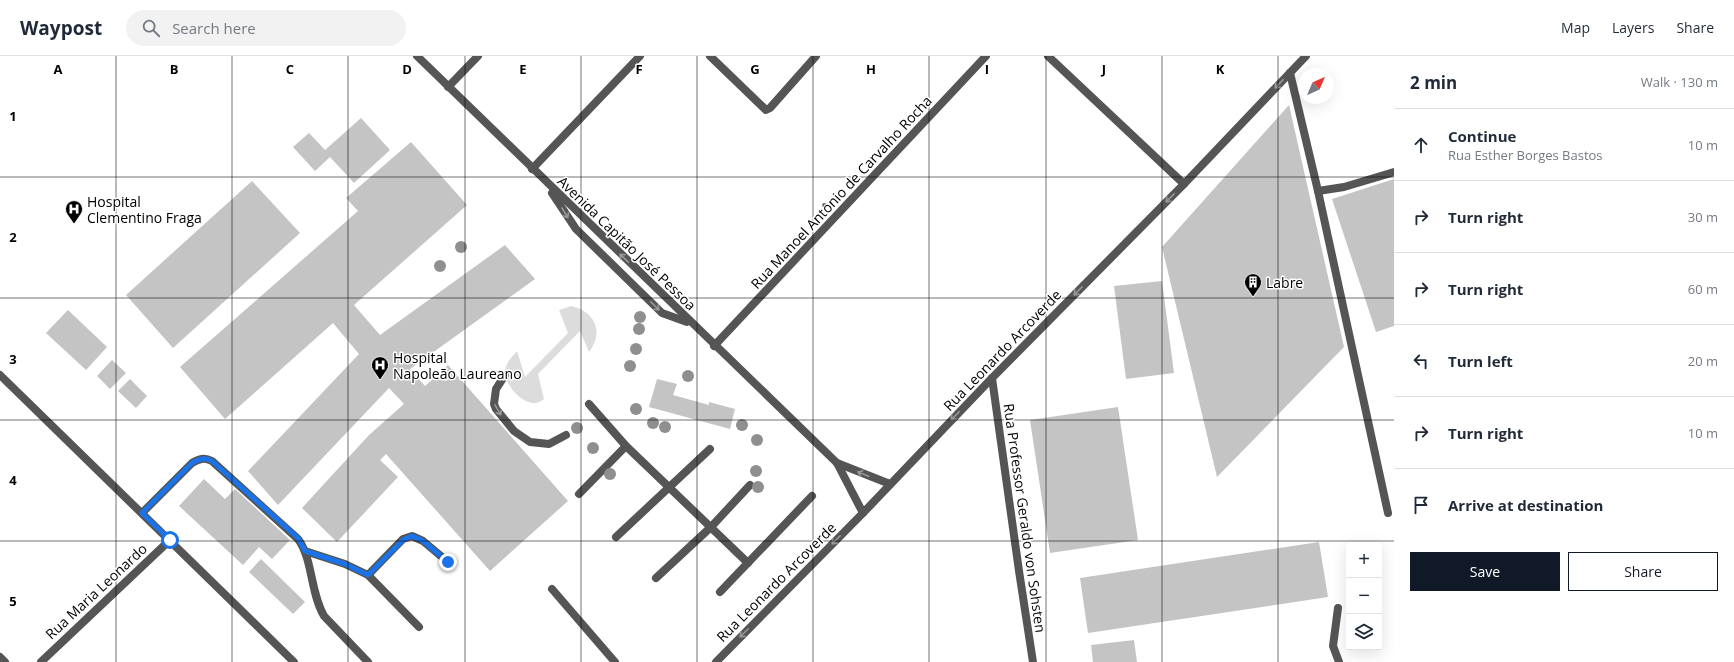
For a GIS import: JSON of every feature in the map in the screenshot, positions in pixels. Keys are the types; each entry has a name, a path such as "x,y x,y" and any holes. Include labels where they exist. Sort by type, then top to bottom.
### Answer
{"street":[{"name":"Avenida Capitão José Pessoa","path":"417,56 836,463 863,513"},
{"path":"448,87 478,56"},
{"path":"532,169 640,56"},
{"path":"710,56 766,110 770,108 816,56"},
{"name":"Rua Manoel Antônio de Carvalho Rocha","path":"714,346 986,56"},
{"path":"1048,56 1184,184"},
{"name":"Rua Leonardo Arcoverde","path":"716,662 863,513 992,378 1184,184 1306,56"},
{"path":"1290,73 1318,191 1388,513"},
{"path":"1318,191 1344,187 1394,172"},
{"name":"Avenida Capitão José Pessoa","path":"544,180 576,229 662,313 692,324"},
{"path":"0,375 294,662"},
{"path":"505,375 496,389 494,404 496,409 514,431 530,442 549,444 566,435"},
{"name":"Rua Professor Geraldo von Sohsten","path":"992,378 1018,571 1033,662"},
{"path":"589,404 626,446 748,563"},
{"path":"580,494 626,446"},
{"path":"616,537 710,449"},
{"path":"142,513 192,463 198,459 206,458 212,461 298,538 305,551 314,593 320,609 324,616 368,662"},
{"name":"Avenida Capitão José Pessoa","path":"836,463 890,484"},
{"path":"656,578 711,527 750,485"},
{"path":"720,592 812,496"},
{"path":"368,575 403,540 412,536 423,541 448,562"},
{"name":"Rua Maria Leonardo","path":"41,662 170,540"},
{"path":"305,551 345,564 368,575 419,627"},
{"path":"552,589 615,662"},
{"path":"1338,608 1333,646 1339,662"},
{"path":"0,657 5,662"}],"shaded area":[{"path":"571,306 586,312 595,323 596,337 594,344 589,352 580,331 538,374 544,399 536,403 525,401 515,393 508,383 505,372 507,363 517,351 525,377 568,333 559,310"}],"building":[{"name":"Labre","path":"1289,105 1344,347 1217,477 1162,247"},
{"path":"361,118 390,150 354,183 330,157 315,171 293,147 309,133 325,150"},
{"path":"411,142 467,205 354,305 380,335 505,245 535,279 410,369 425,386 448,365 568,501 490,571 386,454 380,460 398,477 337,542 302,508 369,435 404,404 389,388 278,505 248,471 359,354 333,323 225,419 180,367 358,211 346,198"},
{"path":"1394,179 1394,326 1376,332 1332,199"},
{"path":"252,181 300,233 173,348 126,295"},
{"path":"1162,281 1174,373 1126,379 1114,286"},
{"path":"68,310 107,347 86,370 46,333"},
{"path":"112,360 126,373 110,389 97,376"},
{"path":"130,379 147,396 136,408 118,391"},
{"path":"657,379 677,384 673,395 709,405 709,402 735,409 730,429 649,407"},
{"path":"1118,407 1138,540 1050,553 1030,420"},
{"path":"204,479 225,499 235,489 290,540 272,559 259,547 243,565 179,506"},
{"path":"1319,542 1328,597 1088,633 1080,578"},
{"path":"261,559 305,602 293,614 249,572"},
{"path":"1134,640 1137,662 1093,662 1091,645"}],"place":[{"name":"Hospital Clementino Fraga","path":"74,224"},
{"name":"Labre","path":"1253,297"},
{"name":"Hospital Napoleão Laureano","path":"380,380"}],"route":[{"path":"170,540 142,513 192,463 198,459 206,458 212,461 234,480 298,538 305,551 345,564 368,575 403,540 412,536 423,541 448,562"}]}
